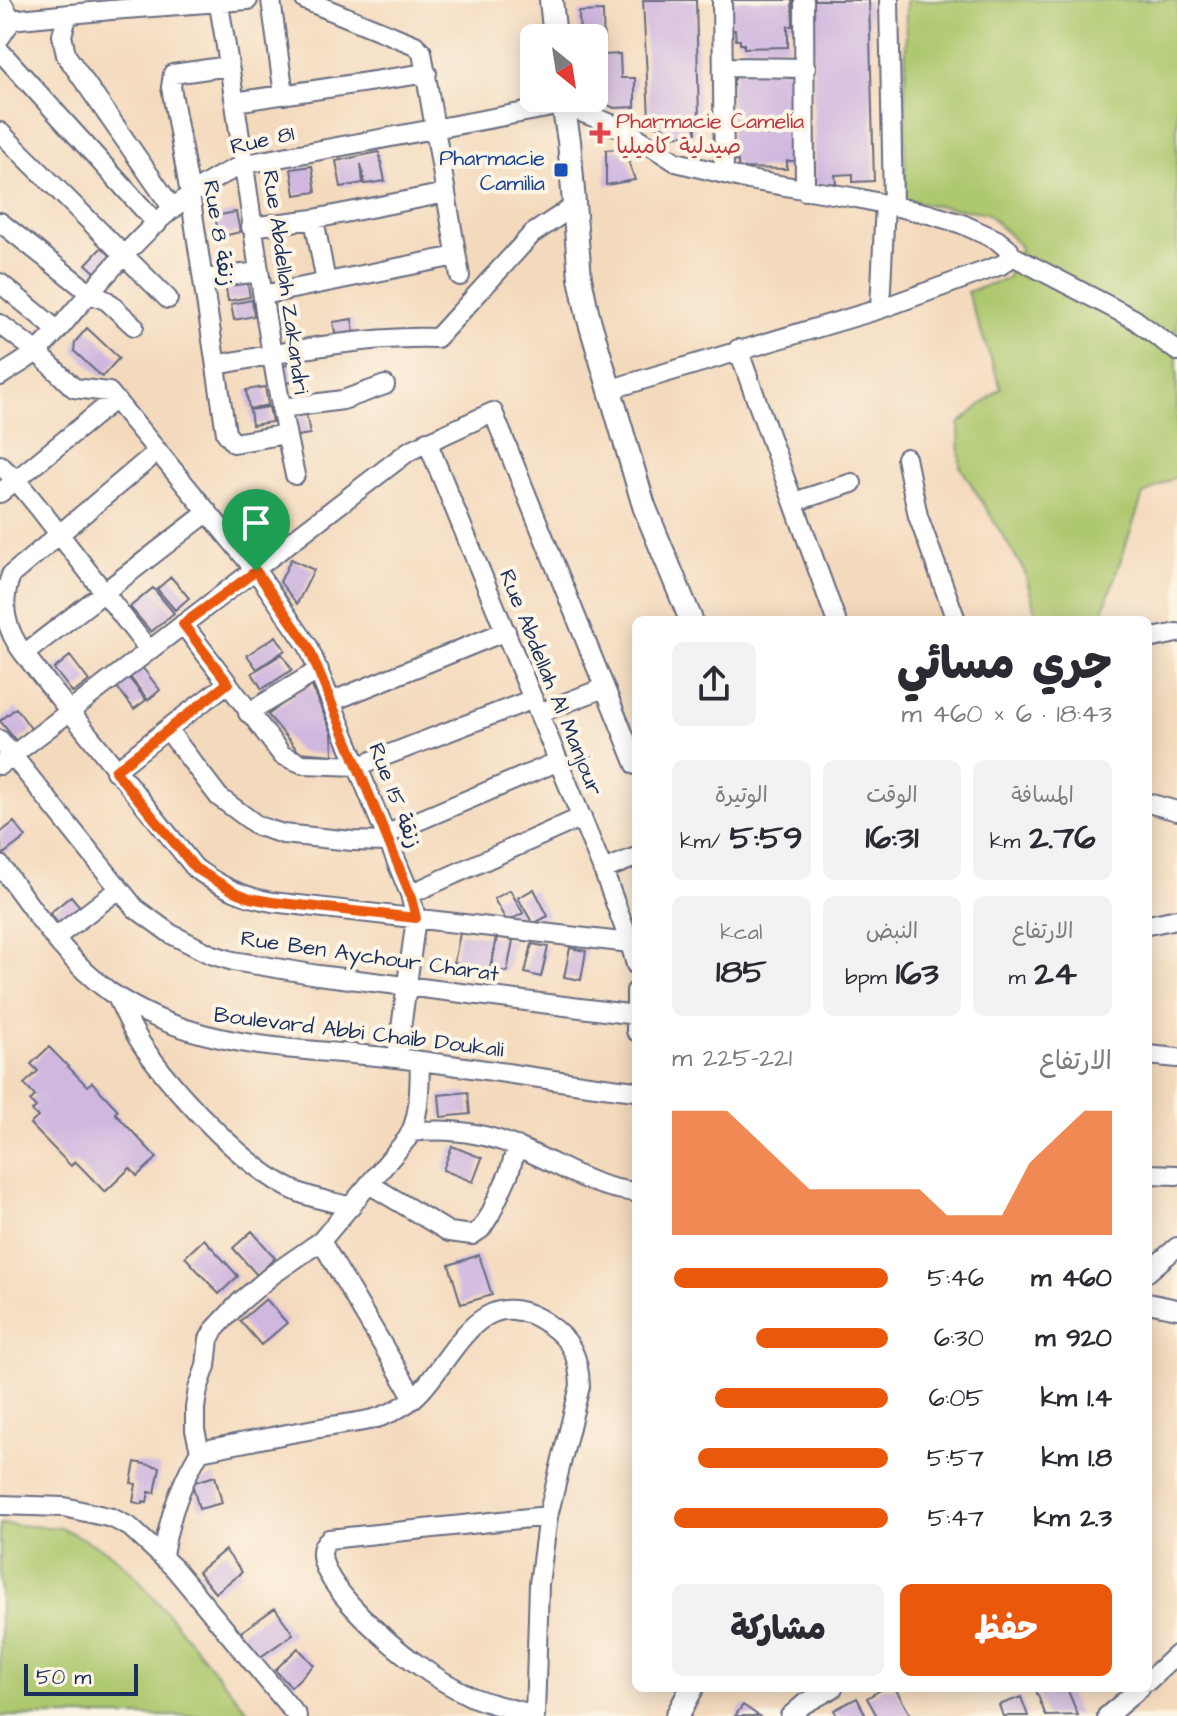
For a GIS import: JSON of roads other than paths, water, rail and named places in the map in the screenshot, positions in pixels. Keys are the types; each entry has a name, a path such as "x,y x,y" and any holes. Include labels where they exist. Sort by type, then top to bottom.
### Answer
{"main road":[{"path":"551,0 554,24"},
{"path":"563,112 580,278 608,390 644,506 689,616"},
{"path":"677,1716 690,1692"}],"street":[{"path":"0,0 6,20 0,38"},
{"path":"6,20 68,14 110,5 248,0"},
{"path":"271,0 284,95"},
{"path":"305,0 329,5 415,45 422,52 460,276"},
{"path":"722,0 724,173"},
{"path":"804,0 805,191"},
{"path":"880,309 889,204 889,0"},
{"name":"Rue Abdellah Zakandri","path":"219,2 246,164 251,227 295,475"},
{"path":"68,14 62,35 66,55 173,209"},
{"path":"0,51 157,224"},
{"name":"Rue 8 زنقة","path":"229,66 173,74 170,80 226,433 234,443 286,434"},
{"path":"724,67 806,68"},
{"path":"235,102 427,73"},
{"name":"Rue 81","path":"0,376 37,352 123,256 173,209 225,172 246,164 520,110"},
{"path":"585,112 624,129 676,162 805,191 889,204 962,224 1005,244 1011,255 1134,319 1177,351"},
{"path":"0,132 168,299"},
{"path":"251,227 314,219 446,193"},
{"path":"216,365 273,354 395,339 437,338 532,234 574,206"},
{"path":"314,219 326,282"},
{"path":"0,222 90,293 107,301 134,326"},
{"path":"608,390 880,309 1001,265 1011,255"},
{"path":"263,295 456,256"},
{"path":"203,279 259,272"},
{"path":"0,283 57,330"},
{"path":"0,324 37,352 74,388 106,390 115,399 0,493"},
{"path":"738,349 835,616"},
{"path":"281,408 343,400 385,385"},
{"name":"Rue 15 زنقة","path":"115,399 256,571 308,646 333,701 410,894 416,918 397,1058"},
{"path":"6,761 148,649 256,571 365,483 427,441 493,412 632,755"},
{"name":"Rue Abdellah Al Manjour","path":"427,441 582,817 632,950"},
{"path":"158,451 19,567 4,586 0,611 2,623 24,654 195,868 233,891 272,902 630,943"},
{"path":"906,458 918,516 955,616"},
{"path":"0,465 16,480 148,649"},
{"path":"794,502 852,483"},
{"path":"24,654 208,512"},
{"path":"183,624 248,713 288,760 303,764 359,766 536,706 604,688"},
{"path":"333,701 506,631"},
{"path":"1152,638 1177,633"},
{"path":"248,713 319,670"},
{"path":"115,771 228,683"},
{"path":"167,729 219,797 258,826 283,834 386,838 559,761"},
{"name":"Rue Ben Aychour Charat","path":"0,740 6,761 149,919 171,934 223,959 407,987 632,1015"},
{"path":"1152,804 1177,811"},
{"path":"410,894 582,817"},
{"path":"603,870 632,859"},
{"name":"Boulevard Abbi Chaib Doukali","path":"0,865 55,938 95,981 117,997 182,1028 215,1039 256,1046 397,1058 632,1090"},
{"path":"55,938 119,889"},
{"path":"1152,924 1177,919"},
{"path":"117,997 132,1029 150,1056 237,1149 269,1175 297,1192 351,1207"},
{"path":"1152,1055 1177,1058"},
{"path":"163,1555 176,1500 200,1451 195,1430 195,1408 206,1366 209,1339 240,1302 321,1241 411,1132 417,1108 420,1062"},
{"path":"411,1132 456,1131 517,1146 576,1177 632,1191"},
{"path":"369,1184 449,1232 469,1236 481,1229 490,1215 517,1146"},
{"path":"1152,1174 1177,1175"},
{"path":"321,1241 414,1398"},
{"path":"1152,1269 1177,1247"},
{"path":"1152,1304 1177,1309"},
{"path":"200,1451 380,1417 414,1398 464,1333 496,1312 507,1310 525,1314 544,1321 561,1333 573,1348 580,1386 548,1516 536,1625 535,1715 473,1697 416,1664 382,1637 353,1608 325,1568 321,1550 322,1544 329,1539 548,1516"},
{"path":"0,1505 64,1507 112,1518 130,1527 163,1555 297,1716"},
{"path":"1152,1677 1177,1654"},
{"path":"790,1716 826,1692"},
{"path":"1107,1716 1135,1692"}],"place":[{"name":"Pharmacie Camelia صيدلية كاميليا","path":"600,133"},
{"name":"Pharmacie Camilia","path":"561,170"}]}
